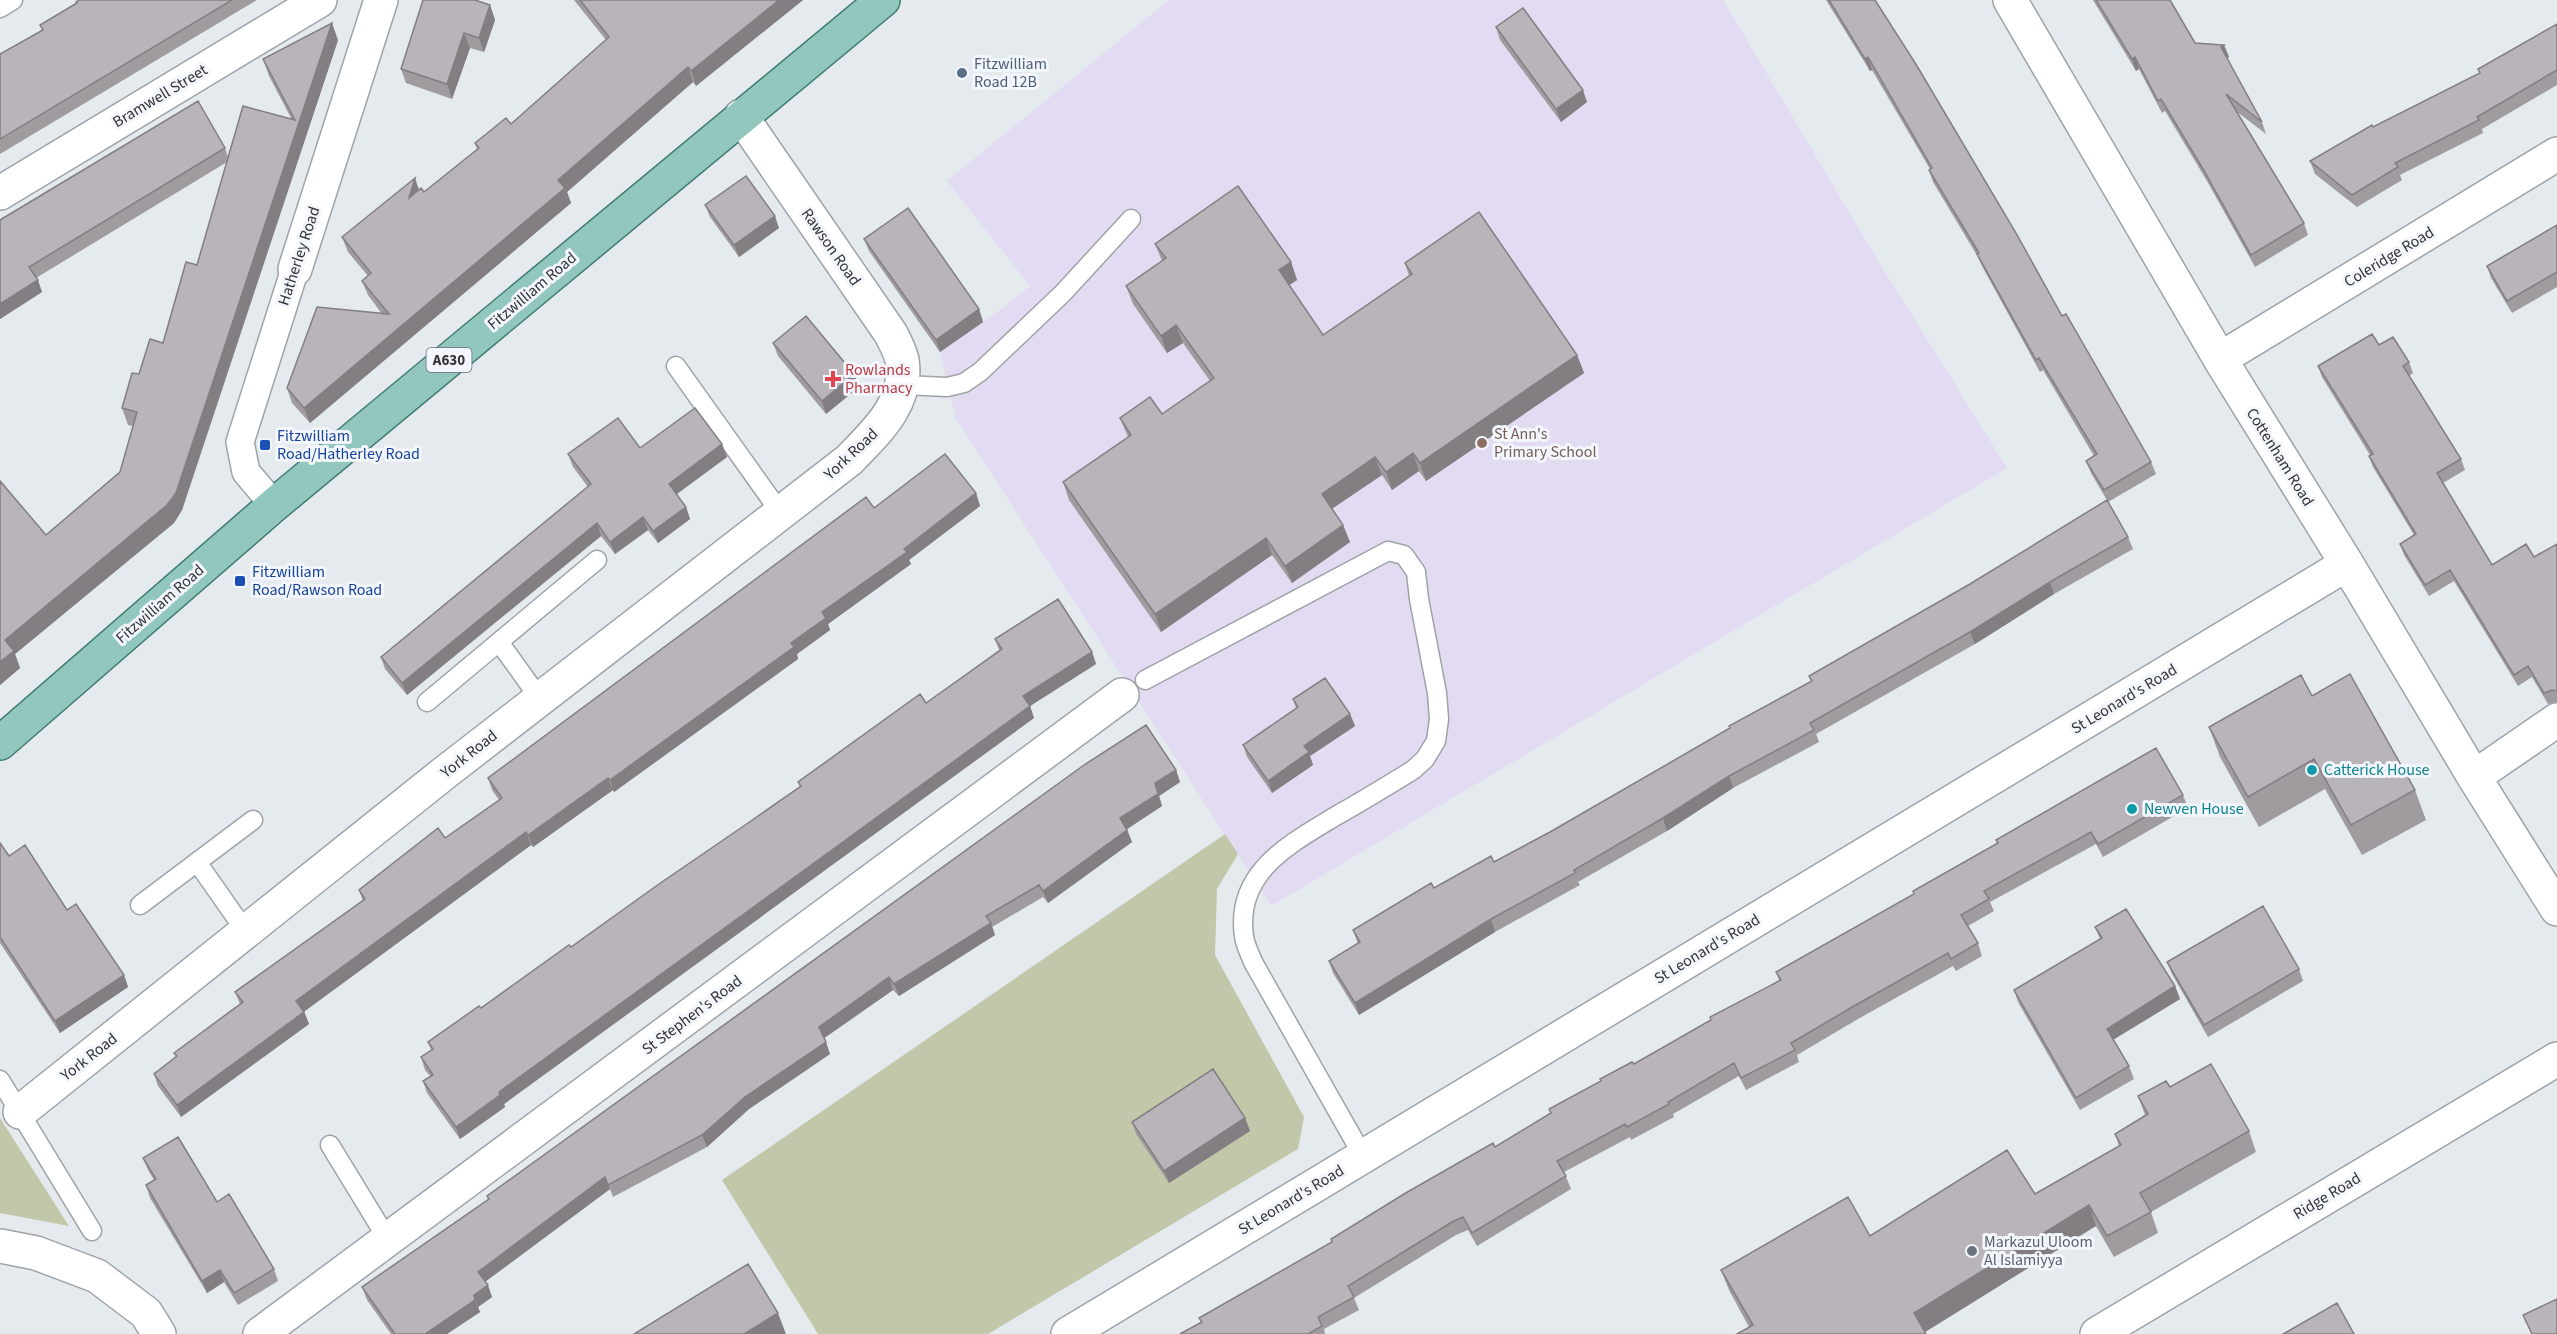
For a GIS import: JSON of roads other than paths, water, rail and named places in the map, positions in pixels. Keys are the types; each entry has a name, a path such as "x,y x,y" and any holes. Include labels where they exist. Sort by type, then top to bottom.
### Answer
{"main road":[{"name":"Fitzwilliam Road","path":"6,734 274,505 876,2"}],"street":[{"name":"Bramwell Street","path":"0,193 320,0"},
{"name":"Hatherley Road","path":"274,505 246,472 240,442 381,0"},
{"name":"Cottenham Road","path":"2010,0 2220,359 2347,564 2474,777 2557,909"},
{"name":"Rawson Road","path":"741,116 891,333 902,358 903,385"},
{"name":"Coleridge Road","path":"2220,359 2557,154"},
{"name":"York Road","path":"20,1112 540,699 849,460 889,418 903,385"},
{"name":"St Leonard's Road","path":"1068,1334 2347,564"},
{"name":"St Stephen's Road","path":"260,1334 1134,688"},
{"path":"2474,777 2557,720"},
{"name":"Ridge Road","path":"2099,1333 2557,1059"},
{"path":"0,1246 36,1253 97,1276 146,1312 159,1334"}],"lane":[{"path":"0,8 13,0"},
{"path":"903,385 947,387 964,383 980,372 1063,293 1131,219"},
{"path":"676,366 780,512"},
{"path":"1134,688 1388,551 1404,555 1416,573 1437,693 1439,719 1436,741 1425,759 1413,770 1284,847 1264,868 1250,890 1244,912 1244,937 1253,962 1363,1156"},
{"path":"427,702 597,560"},
{"path":"499,642 540,699"},
{"path":"140,905 253,820"},
{"path":"197,862 246,932"},
{"path":"0,1080 92,1231"},
{"path":"330,1145 388,1240"}],"place":[{"name":"Fitzwilliam Road 12B","path":"962,73"},
{"name":"Rowlands Pharmacy","path":"833,379"},
{"name":"St Ann's Primary School","path":"1482,443"},
{"name":"Fitzwilliam Road/Hatherley Road","path":"265,445"},
{"name":"Fitzwilliam Road/Rawson Road","path":"240,581"},
{"name":"Catterick House","path":"2312,770"},
{"name":"Newven House","path":"2132,809"},
{"name":"Markazul Uloom Al Islamiyya","path":"1972,1251"}]}
